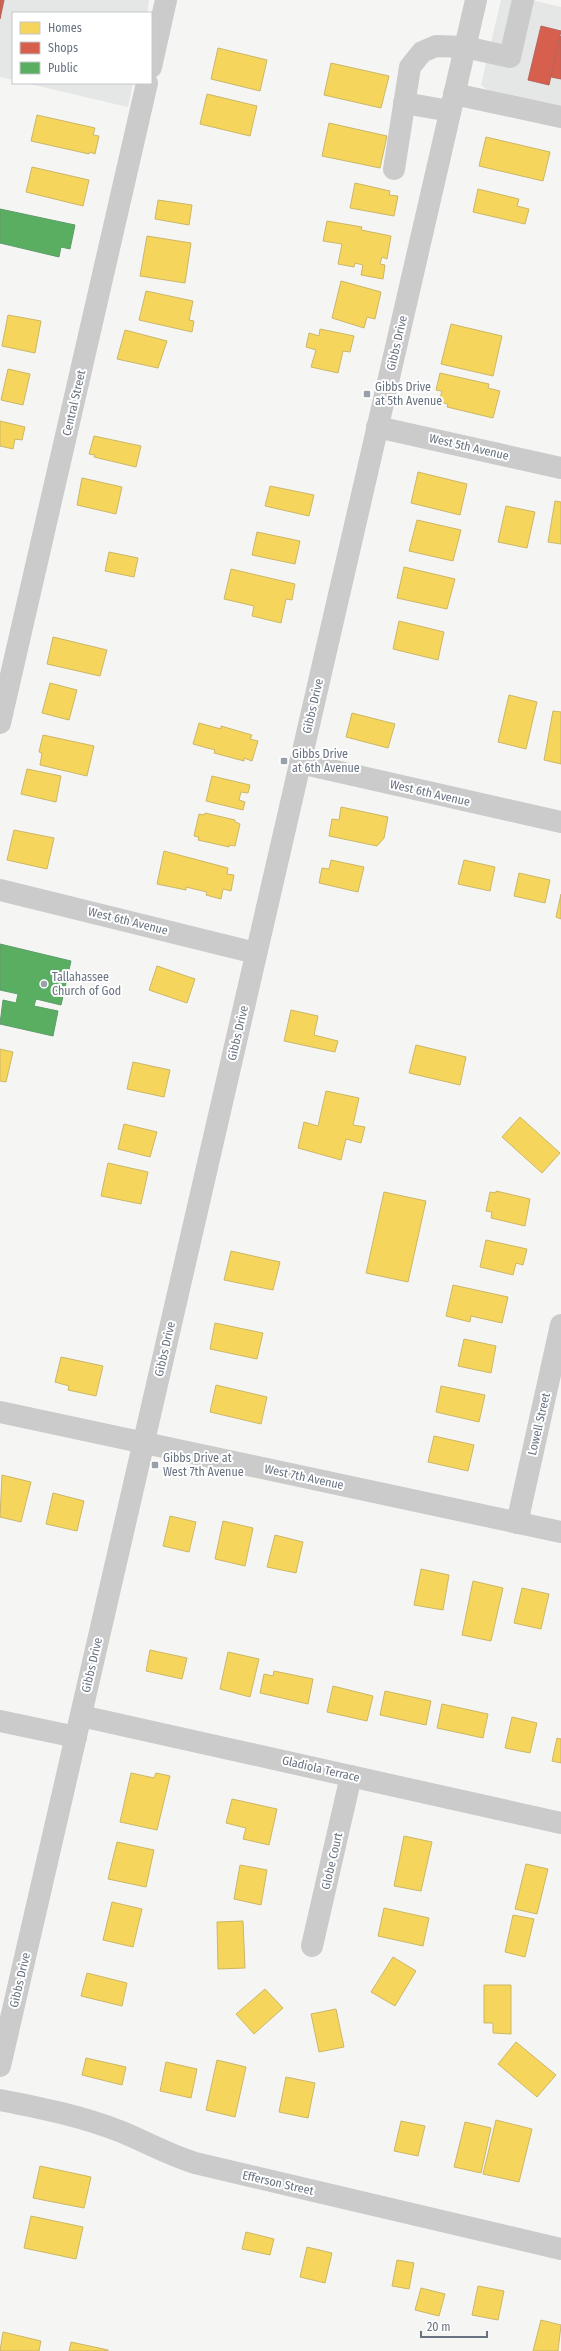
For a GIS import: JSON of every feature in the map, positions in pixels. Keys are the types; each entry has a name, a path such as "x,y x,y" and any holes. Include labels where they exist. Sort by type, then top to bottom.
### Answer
{"street":[{"path":"152,63 166,0"},
{"name":"Gibbs Drive","path":"0,2066 476,0"},
{"path":"394,169 410,68 422,52 436,46 465,47 510,56 523,0"},
{"name":"Central Street","path":"0,723 147,84"},
{"path":"404,103 452,103 561,118"},
{"name":"West 5th Avenue","path":"377,426 561,468"},
{"name":"West 6th Avenue","path":"300,763 561,822"},
{"name":"West 6th Avenue","path":"0,890 256,953"},
{"name":"Lowell Street","path":"517,1522 561,1325"},
{"name":"West 7th Avenue","path":"0,1412 561,1532"},
{"name":"Gladiola Terrace","path":"81,1716 561,1823"},
{"path":"0,1721 76,1737"},
{"name":"Globe Court","path":"312,1946 351,1776"},
{"name":"Efferson Street","path":"0,2100 77,2116 122,2132 171,2156 195,2163 561,2249"}],"shaded area":[{"path":"0,0 149,0 147,12 12,12 12,80 0,77"},
{"path":"501,0 532,0 561,7 561,107 489,91 481,85"},
{"path":"29,84 133,84 128,107"}],"building: Homes":[{"path":"218,48 267,60 260,91 211,79"},
{"path":"331,63 389,76 381,108 324,95"},
{"path":"207,94 257,106 250,136 200,124"},
{"path":"37,115 95,128 93,135 99,136 95,154 31,141"},
{"path":"329,123 387,136 380,168 322,156"},
{"path":"486,137 550,152 543,181 479,166"},
{"path":"32,167 89,180 83,206 26,192"},
{"path":"355,183 390,191 389,195 398,196 394,216 350,208"},
{"path":"478,189 519,199 517,206 529,209 525,224 473,212"},
{"path":"158,200 192,205 189,225 155,219"},
{"path":"327,221 362,227 361,230 391,236 387,259 382,257 380,264 385,265 383,279 361,275 363,265 355,263 354,267 338,264 342,244 323,241"},
{"path":"147,236 191,243 185,283 140,276"},
{"path":"341,281 381,292 375,319 367,317 364,328 332,318"},
{"path":"146,291 193,301 189,320 194,321 192,332 139,320"},
{"path":"8,315 41,321 35,353 2,346"},
{"path":"451,324 502,336 493,376 441,364"},
{"path":"320,329 354,336 350,352 343,351 338,373 311,367 316,350 306,347 309,333 319,336"},
{"path":"125,330 167,341 158,368 117,359"},
{"path":"8,369 30,374 23,405 1,400"},
{"path":"440,373 489,384 488,388 500,391 493,418 447,407 448,404 439,402 442,391 436,390"},
{"path":"0,421 25,427 22,440 15,439 13,449 0,446"},
{"path":"94,436 141,446 136,467 94,457 95,455 89,454"},
{"path":"418,472 467,484 460,515 411,503"},
{"path":"82,478 122,487 116,514 77,505"},
{"path":"270,486 314,495 309,516 265,506"},
{"path":"555,501 561,502 561,544 548,542"},
{"path":"506,506 535,512 527,548 498,542"},
{"path":"417,520 461,530 453,561 409,551"},
{"path":"257,532 300,541 295,564 252,555"},
{"path":"109,552 138,558 134,577 105,571"},
{"path":"404,567 455,579 447,609 397,598"},
{"path":"231,569 295,584 292,600 286,599 281,623 252,616 254,606 224,599"},
{"path":"399,621 444,632 438,660 393,649"},
{"path":"53,637 107,650 100,676 47,664"},
{"path":"50,683 77,690 69,720 42,713"},
{"path":"509,695 537,702 526,749 498,742"},
{"path":"553,711 561,712 561,764 544,760"},
{"path":"352,713 395,724 388,748 346,737"},
{"path":"199,723 221,729 221,726 252,735 250,739 258,741 252,761 244,758 244,761 214,753 215,750 193,744"},
{"path":"43,735 94,746 87,776 40,765 42,753 39,752"},
{"path":"27,769 61,776 56,802 21,794"},
{"path":"212,776 250,785 248,793 241,792 239,800 245,802 243,810 206,801"},
{"path":"341,807 388,817 384,838 377,846 329,836 332,819 339,820"},
{"path":"205,813 235,820 235,822 240,824 235,846 229,845 229,847 198,840 199,837 194,836 199,814 204,815"},
{"path":"14,830 54,838 47,869 7,860"},
{"path":"164,851 228,868 227,874 234,875 231,891 223,889 221,899 206,895 207,892 186,887 186,890 157,884"},
{"path":"331,860 364,867 358,892 319,883 322,868 329,869"},
{"path":"464,860 495,867 490,891 458,884"},
{"path":"519,873 550,880 545,903 514,896"},
{"path":"561,894 561,919 556,917"},
{"path":"157,966 195,979 187,1003 149,990"},
{"path":"291,1010 318,1016 314,1035 338,1041 335,1052 284,1041"},
{"path":"416,1045 466,1057 460,1085 409,1073"},
{"path":"0,1049 13,1052 6,1082 0,1081"},
{"path":"133,1062 170,1070 164,1097 127,1089"},
{"path":"326,1091 359,1098 353,1125 365,1127 361,1143 346,1139 341,1160 298,1148 304,1122 318,1126"},
{"path":"520,1117 560,1153 542,1173 502,1137"},
{"path":"124,1124 157,1132 150,1157 118,1149"},
{"path":"108,1163 148,1172 141,1204 101,1196"},
{"path":"496,1191 530,1199 525,1226 491,1218 492,1212 486,1211 490,1192 496,1193"},
{"path":"384,1192 426,1201 408,1282 366,1273"},
{"path":"486,1240 527,1249 523,1265 516,1263 513,1275 480,1267"},
{"path":"231,1251 280,1262 273,1290 224,1280"},
{"path":"453,1285 508,1297 502,1323 471,1316 470,1322 446,1316"},
{"path":"215,1323 263,1333 257,1359 210,1349"},
{"path":"464,1339 496,1346 491,1373 458,1366"},
{"path":"61,1357 103,1366 96,1396 68,1390 69,1386 55,1382"},
{"path":"216,1385 267,1397 261,1424 210,1412"},
{"path":"441,1386 485,1395 479,1422 436,1412"},
{"path":"434,1436 474,1445 468,1471 428,1462"},
{"path":"2,1475 31,1482 21,1522 0,1517"},
{"path":"53,1493 84,1501 77,1531 46,1524"},
{"path":"170,1516 196,1522 189,1552 163,1546"},
{"path":"223,1521 253,1528 245,1566 215,1559"},
{"path":"275,1535 303,1542 296,1573 267,1567"},
{"path":"421,1569 449,1575 443,1610 414,1605"},
{"path":"473,1581 503,1588 491,1641 462,1635"},
{"path":"522,1588 549,1594 541,1629 514,1623"},
{"path":"150,1650 187,1658 182,1679 146,1671"},
{"path":"228,1652 259,1659 250,1697 220,1689"},
{"path":"274,1671 313,1679 308,1704 260,1693 264,1674 273,1676"},
{"path":"333,1686 373,1696 367,1721 327,1712"},
{"path":"385,1691 431,1701 426,1725 380,1715"},
{"path":"442,1704 488,1714 483,1738 437,1728"},
{"path":"512,1717 537,1723 530,1753 505,1748"},
{"path":"557,1738 561,1739 561,1763 552,1761"},
{"path":"131,1773 154,1778 156,1773 170,1776 157,1830 120,1822"},
{"path":"232,1799 277,1809 269,1845 243,1839 246,1828 226,1823"},
{"path":"404,1836 432,1842 421,1891 394,1886"},
{"path":"117,1842 154,1850 146,1887 108,1879"},
{"path":"526,1864 548,1869 537,1914 515,1909"},
{"path":"240,1865 267,1870 261,1905 234,1899"},
{"path":"112,1902 142,1909 133,1947 103,1940"},
{"path":"384,1908 429,1918 423,1946 378,1936"},
{"path":"513,1915 534,1919 525,1957 505,1952"},
{"path":"243,1921 245,1968 218,1969 217,1922"},
{"path":"393,1957 416,1971 395,2006 371,1992"},
{"path":"87,1973 127,1983 122,2006 81,1996"},
{"path":"484,1985 511,1985 511,2034 493,2033 493,2023 484,2023"},
{"path":"265,1989 283,2008 254,2034 236,2014"},
{"path":"336,2009 344,2047 319,2052 311,2014"},
{"path":"516,2042 556,2075 537,2097 498,2064"},
{"path":"86,2058 126,2067 122,2085 82,2075"},
{"path":"217,2060 246,2067 235,2117 206,2110"},
{"path":"166,2062 197,2069 191,2098 160,2091"},
{"path":"286,2077 315,2083 308,2118 279,2112"},
{"path":"496,2120 532,2129 519,2182 483,2174"},
{"path":"401,2121 425,2126 418,2156 394,2151"},
{"path":"465,2122 491,2128 481,2173 454,2167"},
{"path":"40,2166 91,2177 84,2208 33,2198"},
{"path":"31,2216 83,2227 76,2259 24,2248"},
{"path":"246,2232 274,2239 270,2255 242,2249"},
{"path":"307,2247 332,2253 325,2283 300,2277"},
{"path":"397,2260 414,2263 409,2289 392,2286"},
{"path":"478,2286 504,2291 498,2320 472,2315"},
{"path":"421,2288 445,2294 439,2316 415,2310"},
{"path":"541,2320 561,2325 558,2351 533,2351"},
{"path":"3,2332 41,2341 39,2351 0,2351"},
{"path":"71,2342 108,2350 108,2351 69,2351"}],"building: Shops":[{"path":"0,0 4,0 0,19"},
{"path":"541,26 561,31 549,85 528,80"},
{"path":"560,36 561,37 561,79 551,77"}],"building: Public":[{"path":"0,209 75,225 70,249 61,247 59,257 0,243"},
{"path":"0,944 71,961 61,1005 36,999 34,1006 58,1011 53,1036 0,1024 3,1000 16,1003 18,994 0,990"}],"place":[{"name":"Gibbs Drive at 5th Avenue","path":"367,394"},
{"name":"Gibbs Drive at 6th Avenue","path":"284,761"},
{"name":"Tallahassee Church of God","path":"44,984"},
{"name":"Gibbs Drive at West 7th Avenue","path":"155,1465"}]}
